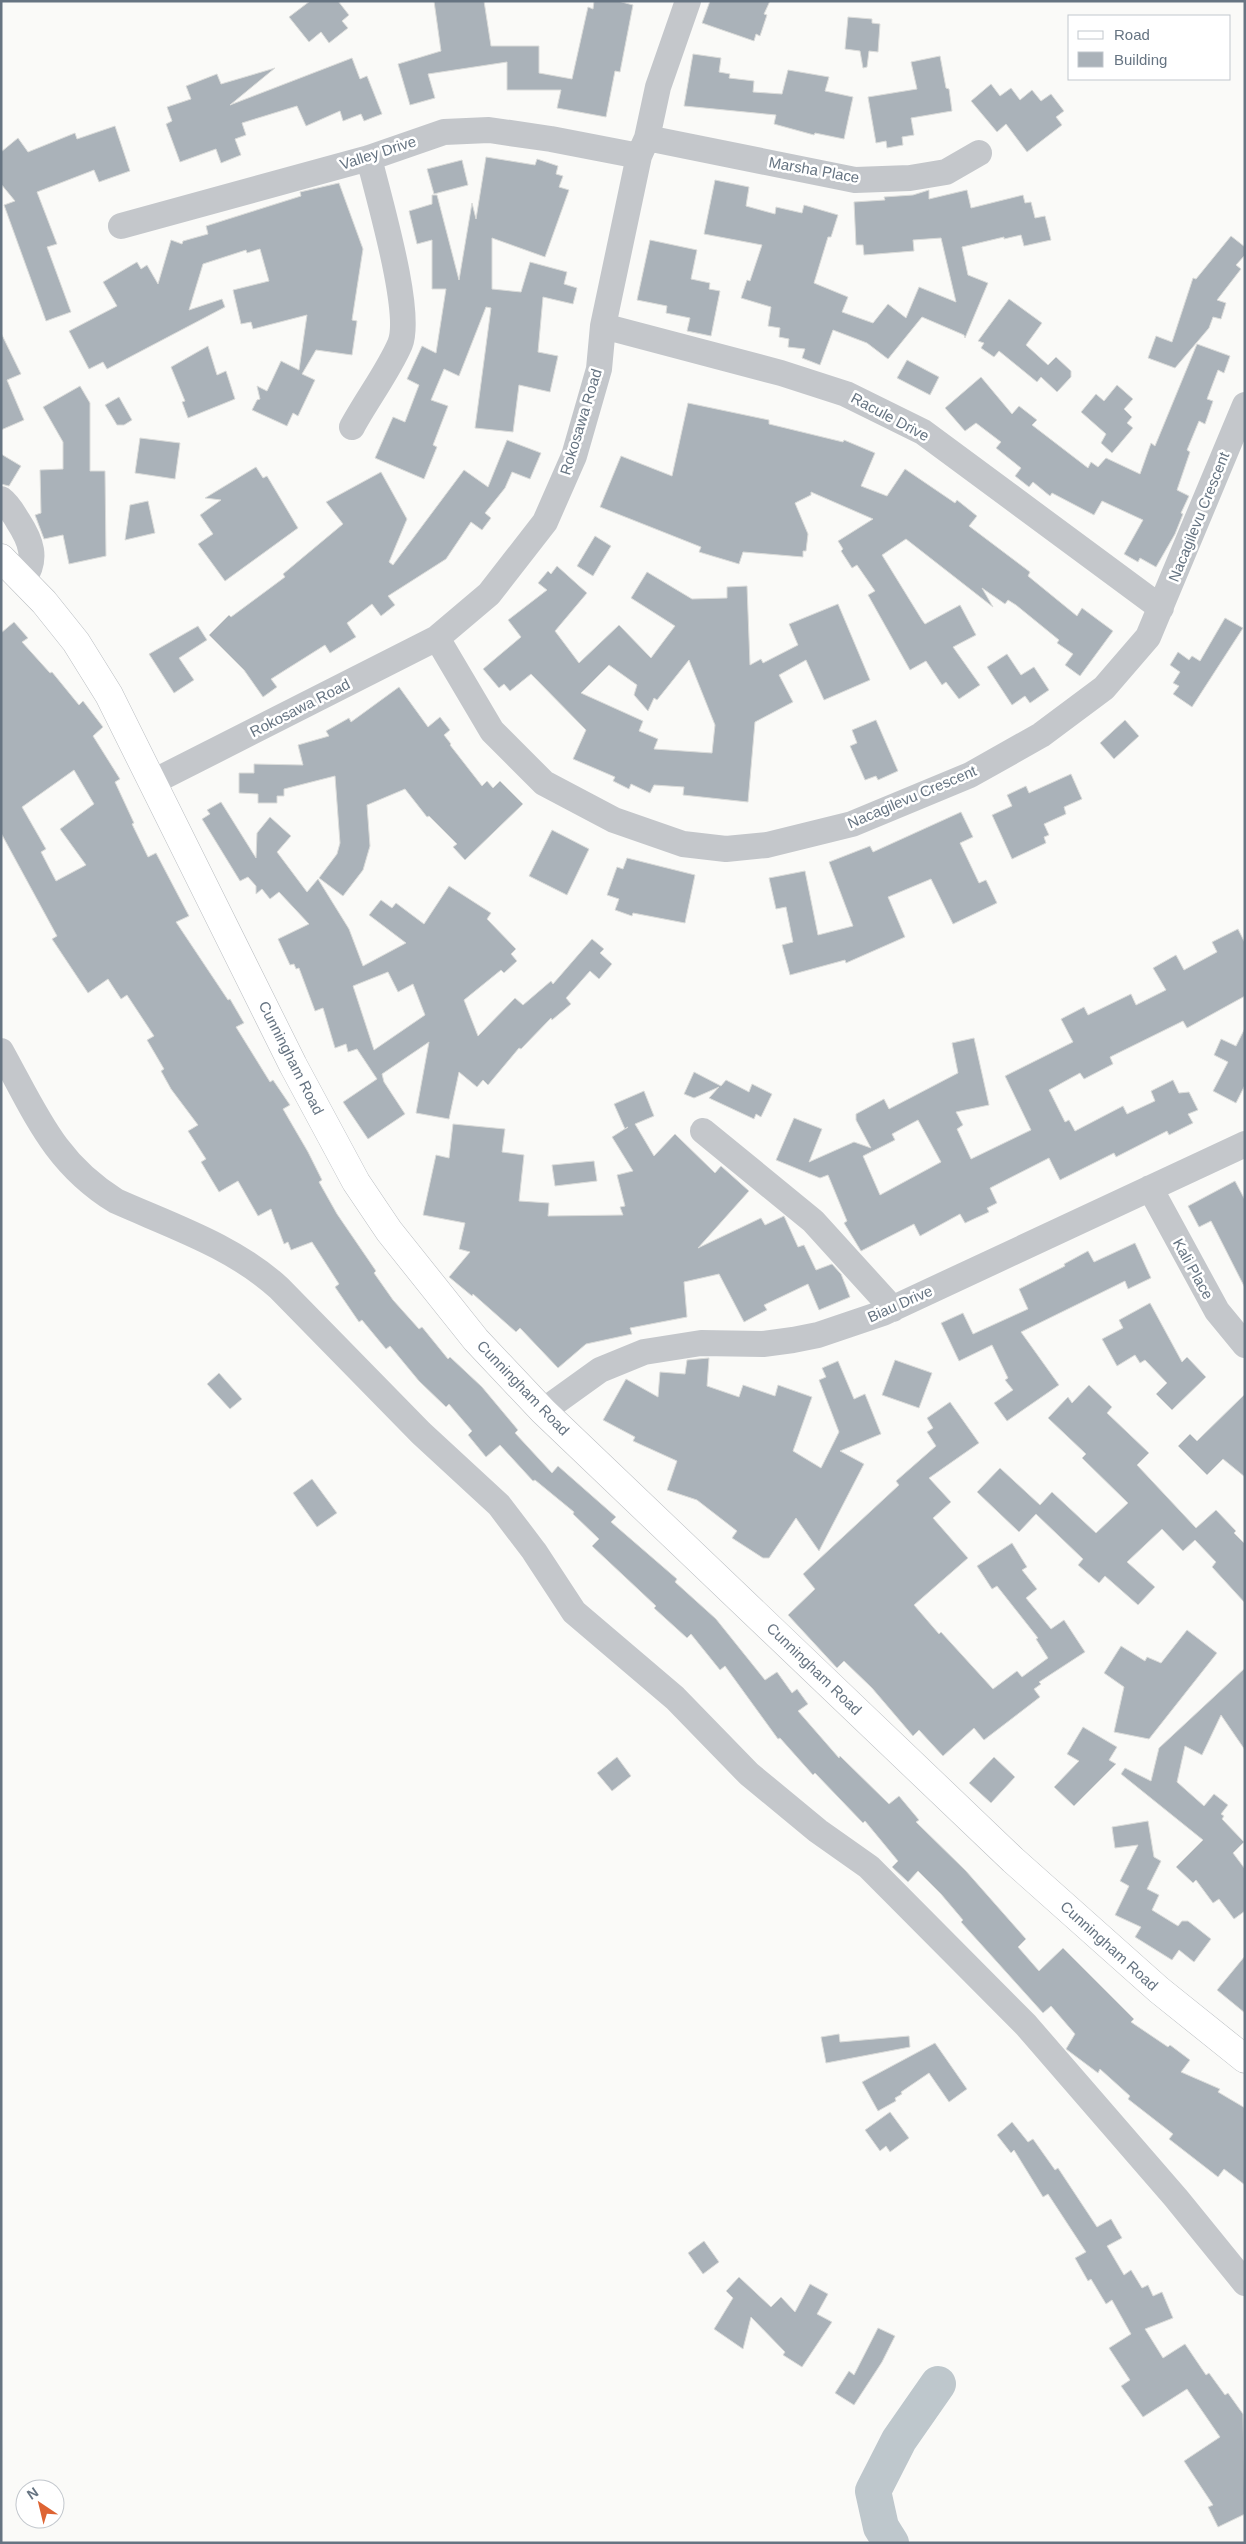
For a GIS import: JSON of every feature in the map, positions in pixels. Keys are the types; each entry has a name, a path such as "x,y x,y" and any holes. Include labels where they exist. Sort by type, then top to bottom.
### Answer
{"main road":[{"name":"Cunningham Road","path":"1,558 44,602 76,642 109,695 293,1065 356,1182 389,1230 476,1340 543,1411 1013,1860 1158,1990 1245,2059"}],"street":[{"name":"Rokosawa Road","path":"153,782 437,638 489,594 544,522 574,456 599,368 603,326 643,147 658,87 688,1"},
{"name":"Valley Drive","path":"121,226 369,158 444,132 489,130 551,139 643,147"},
{"name":"Marsha Place","path":"643,147 855,180 910,178 946,172 979,153"},
{"path":"352,427 400,343 404,321 398,285 369,158"},
{"name":"Racule Drive","path":"603,326 782,373 846,394 922,432 1162,608"},
{"name":"Nacagilevu Crescent","path":"437,638 492,731 544,783 614,820 684,844 726,848 767,845 852,824 970,775 1041,735 1104,688 1148,637 1162,608 1245,406"},
{"path":"1,499 7,503 26,534 32,548 31,564 23,580"},
{"path":"1,1051 44,1130 68,1163 99,1190 116,1200 230,1252 262,1273 279,1288 421,1433 499,1505 534,1551 574,1612 674,1698 749,1774 818,1831 868,1867 1026,2025 1176,2198 1245,2283"},
{"path":"703,1131 813,1221 893,1309"},
{"name":"Biau Drive","path":"543,1411 580,1382 600,1370 644,1352 701,1343 763,1344 818,1335 893,1309 1245,1144"},
{"name":"Kali Place","path":"1150,1188 1217,1311 1245,1346"}],"building":[{"path":"310,1 338,1 349,15 342,21 348,28 329,43 321,32 309,42 289,17"},
{"path":"434,1 484,1 491,46 539,46 539,73 572,79 588,7 593,9 594,1 618,1 633,5 620,72 615,71 606,117 557,108 561,90 507,90 507,62 428,74 435,98 410,105 398,64 441,51"},
{"path":"710,1 770,1 764,14 767,15 760,36 756,34 754,41 702,23"},
{"path":"848,17 872,19 872,23 880,24 878,52 869,51 867,67 863,68 860,51 845,49"},
{"path":"693,54 721,58 719,72 730,74 729,78 754,81 753,92 782,94 788,70 829,77 825,91 853,97 844,139 815,133 814,135 774,124 776,115 684,106"},
{"path":"940,56 946,88 949,89 952,111 911,118 914,135 902,137 903,145 887,148 886,141 876,143 868,97 917,89 911,62"},
{"path":"352,58 360,79 367,76 382,114 364,121 361,114 343,121 340,111 306,126 297,106 242,123 246,135 235,139 241,155 221,163 216,149 180,162 166,124 172,121 167,107 191,99 186,86 217,74 221,84 275,68 230,105"},
{"path":"991,84 1000,96 1011,88 1020,100 1032,90 1041,101 1051,94 1064,111 1056,117 1062,125 1027,152 1006,124 997,132 971,101"},
{"path":"115,126 130,171 99,182 94,170 37,192 57,244 47,247 71,312 46,321 4,205 15,201 1,184 1,152 18,138 28,152 75,133 77,139"},
{"path":"486,157 535,165 537,159 558,166 556,174 563,176 559,187 569,190 545,257 492,238 492,289 521,292 530,262 567,272 564,284 577,288 573,304 543,297 538,352 558,356 550,392 519,385 513,432 475,428 491,308 486,307 459,376 444,369 431,400 448,406 433,445 437,447 424,479 375,458 393,417 405,422 419,385 407,379 422,346 436,353 446,289 432,289 432,240 417,244 409,211 432,204 432,195 437,195 459,280 472,203 476,219"},
{"path":"462,160 468,185 434,194 427,169"},
{"path":"715,180 749,187 746,206 775,214 776,207 802,213 804,205 838,215 831,237 828,237 814,283 848,297 842,312 873,323 888,304 906,318 919,287 956,302 941,238 913,240 914,251 864,255 863,245 856,245 854,202 885,200 884,197 913,195 929,190 929,199 967,190 971,208 1023,195 1025,203 1031,202 1035,218 1045,216 1051,240 1024,246 1021,235 962,247 968,275 988,283 965,338 964,335 922,317 888,359 867,343 833,330 820,365 802,358 805,349 788,347 789,339 779,337 780,328 768,326 771,307 741,298 747,280 750,281 762,245 704,234"},
{"path":"339,183 363,249 352,320 357,321 352,355 316,350 302,374 315,380 298,416 293,413 287,426 252,410 257,400 260,399 257,386 267,391 281,361 299,370 307,315 253,329 251,322 241,324 233,290 269,281 260,249 247,253 246,250 203,264 189,310 222,299 225,307 107,369 103,362 89,369 69,331 117,306 103,282 137,262 141,269 147,265 158,284 171,240 182,244 183,241 208,234 206,226 301,196 300,192"},
{"path":"1231,236 1245,247 1245,255 1236,265 1241,269 1217,300 1226,303 1221,319 1213,317 1209,328 1175,368 1148,358 1156,336 1172,342 1193,278 1196,279"},
{"path":"650,240 697,250 691,279 710,283 709,289 720,291 711,336 687,331 690,318 666,313 667,306 637,300"},
{"path":"1009,299 1042,323 1026,345 1048,365 1056,357 1071,371 1071,377 1057,392 1041,377 1037,382 999,351 994,357 981,348 984,343 978,341"},
{"path":"1,333 21,374 7,380 24,420 1,430"},
{"path":"1197,344 1230,356 1224,373 1218,370 1207,399 1213,401 1205,424 1199,421 1187,450 1190,452 1177,490 1189,496 1181,513 1183,514 1175,534 1156,567 1140,558 1138,562 1124,554 1143,520 1102,501 1094,515 1052,493 1050,496 1033,482 1029,487 1015,476 1021,468 996,448 1001,442 976,423 965,431 945,408 981,377 1012,414 1019,406 1037,420 1032,425 1088,468 1091,462 1098,467 1106,458 1140,474 1151,443 1155,446"},
{"path":"208,346 217,375 226,371 235,399 188,418 182,402 185,401 171,367"},
{"path":"907,360 939,377 930,395 897,378"},
{"path":"1117,385 1133,399 1124,409 1132,417 1127,423 1133,428 1112,453 1101,443 1106,434 1081,412 1096,394 1104,401"},
{"path":"80,386 90,403 90,471 105,471 106,556 69,564 63,535 44,539 35,515 41,513 40,470 63,469 63,442 43,407"},
{"path":"119,397 132,420 124,425 117,425 105,405"},
{"path":"688,403 769,420 769,424 843,442 844,440 875,453 861,486 887,496 905,469 955,503 957,500 977,516 969,526 1030,572 1028,576 1077,616 1082,608 1113,631 1080,676 1065,665 1073,654 1057,643 1059,640 1016,605 1008,600 1005,604 982,588 993,607 906,539 882,555 922,620 925,624 960,605 976,635 953,647 980,685 959,699 946,682 942,685 926,661 910,670 868,595 875,591 857,565 852,568 841,551 843,549 838,541 873,519 811,492 811,495 795,503 808,534 806,551 803,551 803,557 743,552 739,564 699,552 701,547 600,507 621,456 672,476"},
{"path":"140,438 180,443 175,479 135,473"},
{"path":"507,440 541,453 530,479 512,472 505,488 485,513 491,518 482,530 471,522 446,559 388,596 395,605 381,616 372,604 347,623 356,637 330,653 325,645 271,679 277,687 263,697 244,670 209,635 229,615 231,617 285,577 283,574 343,524 326,502 381,472 407,519 389,562 393,565 464,470 488,487"},
{"path":"1,454 21,466 9,486 1,484"},
{"path":"256,467 263,478 267,476 298,528 225,581 198,544 213,534 200,515 221,500 205,498"},
{"path":"148,501 155,533 125,540 130,505"},
{"path":"595,536 611,546 593,576 577,566"},
{"path":"557,566 587,593 555,631 579,663 619,625 651,658 675,626 631,598 647,572 692,599 727,598 727,587 747,586 750,665 761,659 763,663 798,645 789,624 838,604 870,680 824,700 806,660 779,675 793,702 755,722 748,802 683,795 684,787 654,785 650,793 631,784 629,789 613,781 615,777 573,759 586,730 531,674 510,691 504,684 499,688 483,669 521,637 508,620 547,590 538,583 548,571 551,574","holes":["689,660 715,725 712,753 654,749 658,739 639,731 643,721 581,693 609,665 637,685 634,695 648,711 654,698 657,700"]},
{"path":"1225,618 1243,628 1192,707 1173,694 1179,686 1173,683 1180,672 1170,665 1178,652 1189,660 1192,656 1200,661"},
{"path":"14,622 28,638 22,642 50,673 52,672 79,705 83,701 103,727 93,736 120,779 115,782 134,823 132,824 148,857 156,853 189,916 176,922 228,1000 230,999 244,1023 236,1027 270,1082 273,1080 290,1105 283,1109 322,1180 319,1182 337,1214 376,1271 374,1273 393,1300 419,1329 422,1327 448,1359 450,1357 482,1387 518,1430 515,1433 552,1473 558,1466 616,1517 611,1522 677,1579 675,1582 716,1619 765,1680 777,1672 792,1693 797,1689 808,1704 798,1711 839,1758 840,1756 889,1804 899,1796 919,1820 916,1822 966,1871 1026,1939 1018,1947 1039,1971 1063,1948 1134,2019 1131,2022 1168,2047 1170,2045 1190,2060 1181,2072 1220,2089 1218,2092 1245,2108 1245,2185 1224,2169 1218,2177 1169,2139 1173,2134 1128,2099 1130,2096 1100,2069 1098,2073 1066,2049 1075,2034 1051,2006 1043,2013 961,1922 963,1920 941,1894 918,1871 908,1882 892,1867 898,1861 865,1821 863,1823 815,1773 813,1775 780,1738 778,1739 725,1666 720,1670 691,1634 687,1638 654,1608 656,1606 592,1546 599,1539 573,1514 574,1512 535,1480 533,1481 500,1445 486,1457 468,1435 472,1431 449,1404 446,1407 419,1381 390,1346 386,1349 362,1320 359,1322 335,1287 339,1284 312,1242 291,1250 288,1242 284,1244 271,1209 258,1216 238,1181 219,1192 201,1162 206,1159 188,1131 198,1125 171,1089 161,1071 164,1069 147,1040 154,1036 127,995 121,999 108,979 88,993 52,939 57,936 1,833 1,633","holes":["74,770 94,804 60,829 86,865 56,881 41,852 46,849 22,807"]},
{"path":"198,626 207,640 179,658 194,680 174,693 149,654"},
{"path":"1007,654 1021,675 1034,667 1049,690 1030,703 1025,696 1012,705 987,667"},
{"path":"399,687 428,727 440,717 450,730 444,735 450,745 482,786 487,781 493,788 500,781 523,804 465,860 453,847 457,844 429,816 427,817 405,789 367,805 370,846 363,870 343,896 319,878 337,854 340,843 335,776 284,789 284,796 277,796 277,803 258,803 258,794 239,793 239,773 254,773 254,764 303,765 298,745 329,736 326,731 349,718 351,722"},
{"path":"876,720 898,771 878,780 876,776 865,780 850,746 857,743 852,730"},
{"path":"1125,720 1139,736 1114,759 1100,743"},
{"path":"1071,774 1082,799 1064,807 1066,814 1044,824 1049,835 1044,837 1046,843 1012,859 992,815 1012,806 1007,795 1026,786 1029,793"},
{"path":"221,802 256,858 257,833 270,817 291,836 277,852 307,892 318,879 349,929 363,966 406,943 369,915 381,900 392,908 396,903 424,924 449,886 491,913 487,919 516,949 511,954 517,961 504,973 501,970 464,1000 478,1036 515,998 523,1005 551,981 553,984 592,939 604,949 600,953 612,964 599,979 590,971 566,998 571,1004 552,1020 551,1018 521,1049 519,1048 488,1085 483,1080 477,1087 459,1072 449,1119 416,1113 429,1042 382,1074 384,1082 405,1114 368,1139 343,1102 377,1079 357,1049 348,1052 346,1044 335,1048 323,1008 315,1011 299,968 296,969 294,964 290,965 278,939 309,924 279,892 270,899 262,889 256,894 256,886 248,877 240,881 202,819 210,814 207,810","holes":["388,972 398,992 413,984 425,1015 374,1050 353,986"]},
{"path":"961,812 973,837 960,843 979,883 986,880 997,903 953,924 931,879 888,897 905,937 846,963 845,960 790,975 782,945 793,942 786,907 776,909 769,878 805,871 818,935 853,926 829,862 870,846 873,852"},
{"path":"552,830 589,849 567,895 529,876"},
{"path":"627,858 695,875 685,923 633,913 632,916 615,910 619,899 607,895 617,867 623,869"},
{"path":"1238,929 1245,943 1245,996 1187,1028 1183,1021 1110,1057 1113,1064 1084,1079 1080,1073 1049,1090 1065,1122 1069,1120 1075,1131 1123,1106 1127,1114 1155,1101 1151,1091 1173,1080 1179,1093 1189,1092 1198,1110 1188,1114 1193,1123 1169,1135 1167,1131 1116,1157 1114,1153 1060,1180 1049,1158 990,1188 997,1203 987,1208 989,1212 965,1223 960,1214 920,1236 914,1224 861,1251 844,1223 847,1221 828,1175 820,1178 776,1160 794,1118 822,1129 809,1162 854,1142 871,1148 856,1120 856,1114 884,1099 889,1109 958,1073 952,1043 974,1038 989,1105 956,1112 963,1125 957,1129 971,1159 1031,1130 1005,1076 1073,1042 1061,1019 1084,1007 1088,1015 1131,994 1136,1005 1166,990 1153,968 1176,955 1184,970 1217,952 1212,942","holes":["918,1120 941,1162 880,1195 863,1156 895,1140 892,1134"]},
{"path":"1245,1028 1245,1085 1236,1103 1213,1091 1228,1062 1214,1055 1221,1039 1236,1046"},
{"path":"694,1072 721,1086 726,1080 749,1092 752,1084 772,1094 761,1117 756,1114 754,1119 709,1098 719,1087 694,1098 684,1094"},
{"path":"644,1091 654,1116 635,1124 654,1156 675,1134 715,1173 721,1166 749,1191 698,1248 761,1218 765,1225 784,1216 798,1247 804,1245 816,1270 832,1264 841,1274 850,1297 819,1310 808,1284 764,1305 767,1310 744,1322 719,1274 684,1282 687,1317 630,1328 632,1334 586,1344 558,1368 520,1328 516,1332 473,1294 472,1296 449,1277 470,1252 459,1249 465,1223 423,1215 436,1155 449,1158 453,1124 505,1129 502,1152 524,1155 519,1201 549,1203 548,1216 623,1215 620,1207 625,1206 617,1175 633,1171 612,1137 625,1129 614,1104"},
{"path":"594,1161 597,1181 555,1186 552,1165"},
{"path":"1235,1181 1245,1200 1245,1288 1211,1221 1199,1227 1188,1206"},
{"path":"1135,1243 1151,1278 1128,1289 1125,1281 1021,1332 1059,1385 1007,1421 994,1403 1013,1390 1005,1380 1008,1378 992,1345 959,1361 941,1323 963,1313 973,1334 1028,1309 1019,1289 1065,1266 1064,1264 1088,1251 1094,1262"},
{"path":"1150,1303 1182,1362 1187,1357 1206,1377 1172,1410 1156,1394 1167,1383 1145,1360 1140,1363 1135,1355 1117,1366 1102,1339 1123,1328 1119,1320"},
{"path":"709,1358 707,1386 739,1397 743,1385 775,1396 778,1385 812,1397 793,1451 821,1468 839,1432 819,1380 826,1377 822,1368 838,1361 854,1399 865,1394 881,1434 840,1451 864,1464 819,1551 796,1518 769,1558 763,1558 732,1538 737,1531 697,1500 667,1490 677,1461 633,1441 635,1437 603,1420 626,1379 658,1397 660,1372 685,1374 687,1360"},
{"path":"895,1360 932,1373 919,1408 882,1395"},
{"path":"219,1373 242,1399 230,1409 207,1384"},
{"path":"1089,1385 1112,1407 1107,1413 1149,1453 1137,1465 1196,1528 1216,1510 1236,1531 1234,1533 1245,1544 1245,1603 1212,1567 1216,1562 1195,1540 1183,1551 1162,1529 1127,1562 1155,1587 1138,1605 1105,1576 1099,1583 1078,1565 1083,1559 1036,1514 1019,1532 977,1492 1000,1468 1040,1505 1052,1492 1096,1533 1128,1503 1082,1458 1086,1454 1048,1418 1068,1397 1072,1403"},
{"path":"1245,1394 1245,1477 1223,1459 1207,1475 1178,1446 1190,1434 1197,1441"},
{"path":"950,1402 979,1443 929,1478 951,1502 933,1518 968,1558 914,1605 939,1634 941,1632 993,1689 1017,1671 1022,1677 1048,1658 1036,1639 1038,1638 997,1586 992,1589 977,1566 1012,1543 1027,1567 1022,1570 1037,1589 1026,1598 1051,1629 1064,1620 1085,1652 1039,1682 1041,1684 1034,1689 1040,1697 984,1740 974,1728 943,1756 919,1730 913,1736 872,1688 844,1661 837,1668 788,1615 815,1589 803,1574 899,1485 896,1481 936,1446 927,1432 933,1428 927,1418"},
{"path":"312,1479 337,1513 317,1527 293,1493"},
{"path":"1187,1630 1217,1653 1149,1739 1114,1732 1124,1687 1104,1673 1121,1646 1145,1661 1147,1657 1161,1663"},
{"path":"1245,1668 1245,1750 1221,1715 1202,1755 1185,1746 1177,1782 1204,1806 1214,1794 1228,1805 1221,1814 1224,1816 1222,1819 1244,1842 1233,1853 1245,1869 1245,1911 1234,1919 1219,1899 1213,1903 1196,1880 1193,1883 1176,1867 1203,1840 1121,1774 1125,1768 1151,1781 1159,1748"},
{"path":"1083,1727 1117,1747 1109,1760 1116,1764 1074,1806 1054,1787 1079,1761 1067,1754"},
{"path":"617,1757 631,1776 612,1791 597,1773"},
{"path":"994,1757 1015,1777 991,1803 969,1783"},
{"path":"1148,1821 1154,1857 1161,1861 1147,1889 1159,1895 1152,1910 1178,1926 1182,1921 1188,1921 1211,1939 1194,1962 1179,1950 1172,1960 1135,1937 1141,1927 1115,1915 1129,1886 1120,1881 1138,1845 1115,1848 1112,1827"},
{"path":"1245,1956 1245,2013 1217,1990"},
{"path":"839,2034 840,2042 909,2036 910,2047 826,2063 821,2037"},
{"path":"935,2043 967,2089 949,2102 929,2073 901,2092 902,2094 895,2098 896,2101 878,2111 862,2082"},
{"path":"890,2112 909,2138 890,2152 886,2146 880,2151 865,2130"},
{"path":"1012,2122 1028,2142 1033,2139 1055,2170 1058,2168 1097,2227 1111,2219 1122,2238 1107,2246 1124,2275 1131,2270 1142,2288 1148,2285 1153,2296 1162,2292 1173,2318 1145,2329 1163,2358 1185,2344 1206,2375 1209,2373 1225,2395 1228,2393 1243,2414 1245,2514 1218,2527 1208,2507 1213,2505 1184,2461 1220,2437 1187,2389 1143,2417 1121,2386 1130,2380 1109,2348 1131,2334 1112,2300 1106,2304 1091,2279 1088,2281 1075,2258 1086,2252 1048,2194 1043,2197 1014,2150 1011,2153 997,2135"},
{"path":"704,2241 719,2262 703,2274 688,2253"},
{"path":"739,2277 771,2307 781,2297 795,2312 810,2284 828,2294 817,2314 832,2322 802,2367 783,2355 785,2352 751,2317 743,2349 714,2329 733,2298 726,2291"},
{"path":"878,2328 895,2336 882,2362 854,2405 835,2393 849,2371 854,2375"}],"waterway":[{"path":"891,2543 881,2527 873,2491 899,2440 938,2384"}]}
